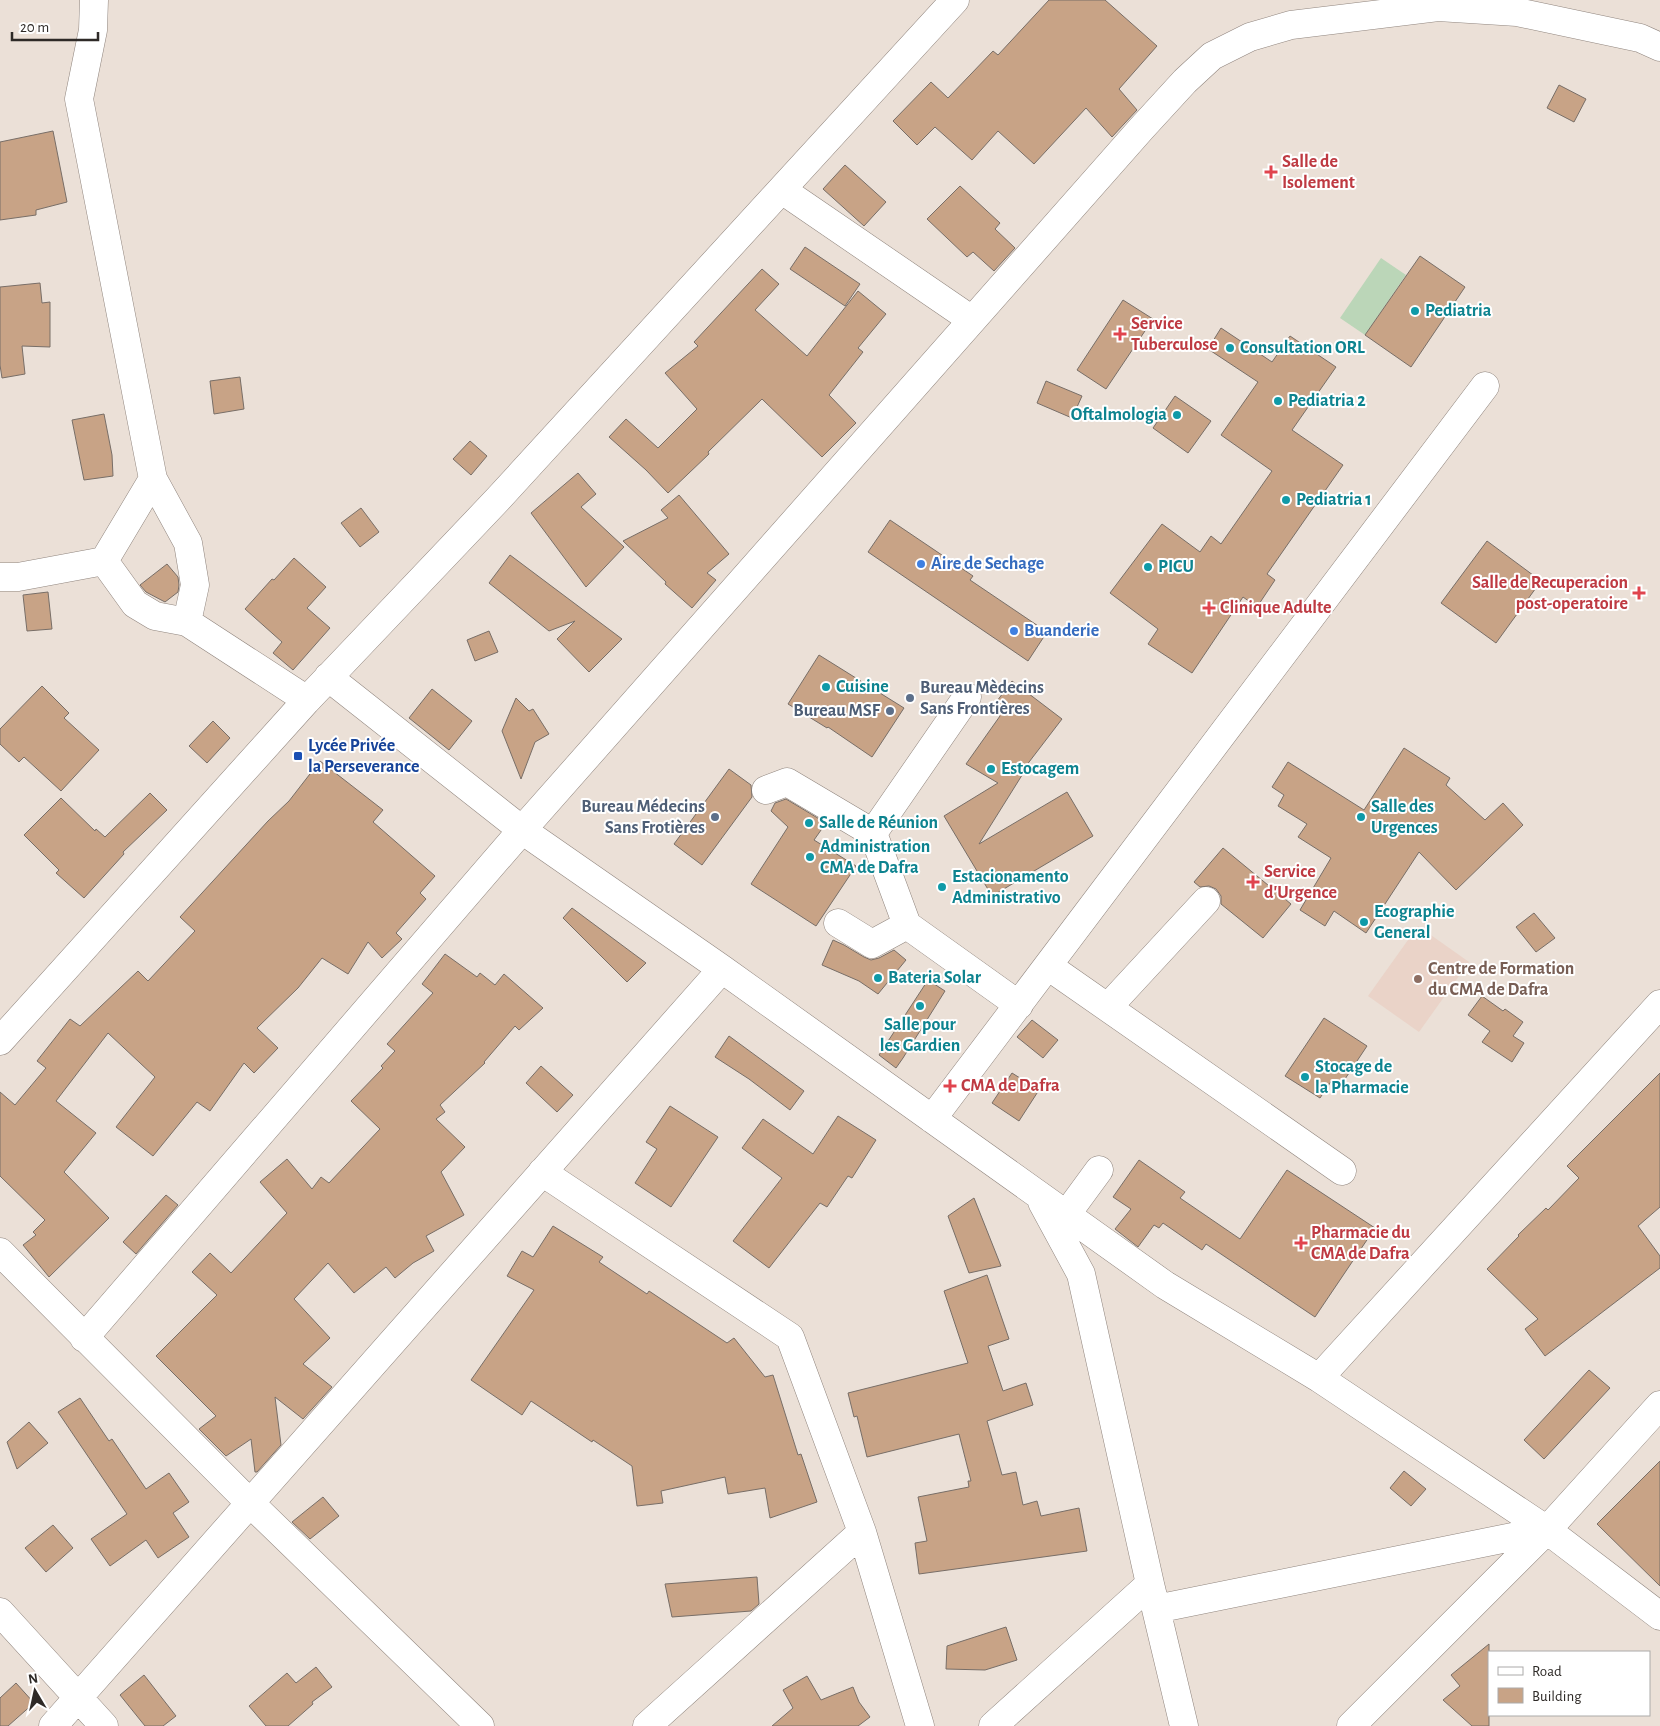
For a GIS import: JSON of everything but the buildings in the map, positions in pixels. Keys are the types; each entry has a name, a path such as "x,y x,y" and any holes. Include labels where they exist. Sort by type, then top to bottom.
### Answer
{"street":[{"path":"94,0 93,30 79,99 153,479 188,543 195,585 187,622"},
{"path":"0,1041 306,700 505,492 955,0"},
{"path":"84,1338 522,830 1185,81 1212,56 1250,37 1291,25 1438,7 1516,12 1640,38 1660,47"},
{"path":"782,190 972,320"},
{"path":"932,1119 1485,386"},
{"path":"0,578 18,577 104,561 153,479"},
{"path":"104,561 135,604 155,616 187,622 306,700"},
{"path":"328,677 522,830 722,969 1165,1286 1319,1378 1547,1530 1660,1616"},
{"path":"873,833 967,697"},
{"path":"766,790 786,782 873,833 907,925 1019,1005"},
{"path":"1108,1008 1206,900"},
{"path":"838,923 872,944 907,925"},
{"path":"1048,966 1342,1171"},
{"path":"53,1726 722,969"},
{"path":"1319,1378 1660,1004"},
{"path":"1066,1215 1099,1170"},
{"path":"542,1172 790,1337 862,1532 920,1726"},
{"path":"1038,1195 1081,1274 1184,1726"},
{"path":"0,1252 249,1502 480,1726"},
{"path":"1351,1726 1547,1530 1660,1405"},
{"path":"993,1726 1153,1596 1547,1530"},
{"path":"647,1726 862,1532"},
{"path":"0,1612 104,1726"}],"shaded area":[{"name":"Centre de Formation du CMA de Dafra","path":"1418,926 1469,962 1419,1032 1368,996"}],"green space":[{"path":"1381,258 1406,275 1365,335 1340,318"}],"place":[{"name":"Salle de Isolement","path":"1271,172"},
{"name":"Pediatria","path":"1415,311"},
{"name":"Service Tuberculose","path":"1120,334"},
{"name":"Consultation ORL","path":"1230,348"},
{"name":"Pediatria 2","path":"1278,401"},
{"name":"Oftalmologia","path":"1177,415"},
{"name":"Pediatria 1","path":"1286,500"},
{"name":"Aire de Sechage","path":"921,564"},
{"name":"PICU","path":"1148,567"},
{"name":"Salle de Recuperacion post-operatoire","path":"1639,593"},
{"name":"Clinique Adulte","path":"1209,608"},
{"name":"Buanderie","path":"1014,631"},
{"name":"Cuisine","path":"826,687"},
{"name":"Bureau Mèdecins Sans Frontières","path":"910,698"},
{"name":"Bureau MSF","path":"890,711"},
{"name":"Lycée Privée la Perseverance","path":"298,756"},
{"name":"Estocagem","path":"991,769"},
{"name":"Bureau Médecins Sans Frotières","path":"715,817"},
{"name":"Salle des Urgences","path":"1361,817"},
{"name":"Salle de Réunion","path":"809,823"},
{"name":"Administration CMA de Dafra","path":"810,857"},
{"name":"Service d'Urgence","path":"1253,882"},
{"name":"Estacionamento Administrativo","path":"942,887"},
{"name":"Ecographie General","path":"1364,922"},
{"name":"Bateria Solar","path":"878,978"},
{"name":"Centre de Formation du CMA de Dafra","path":"1418,979"},
{"name":"Salle pour les Gardien","path":"920,1006"},
{"name":"Stocage de la Pharmacie","path":"1305,1077"},
{"name":"CMA de Dafra","path":"950,1086"},
{"name":"Pharmacie du CMA de Dafra","path":"1301,1243"}]}
